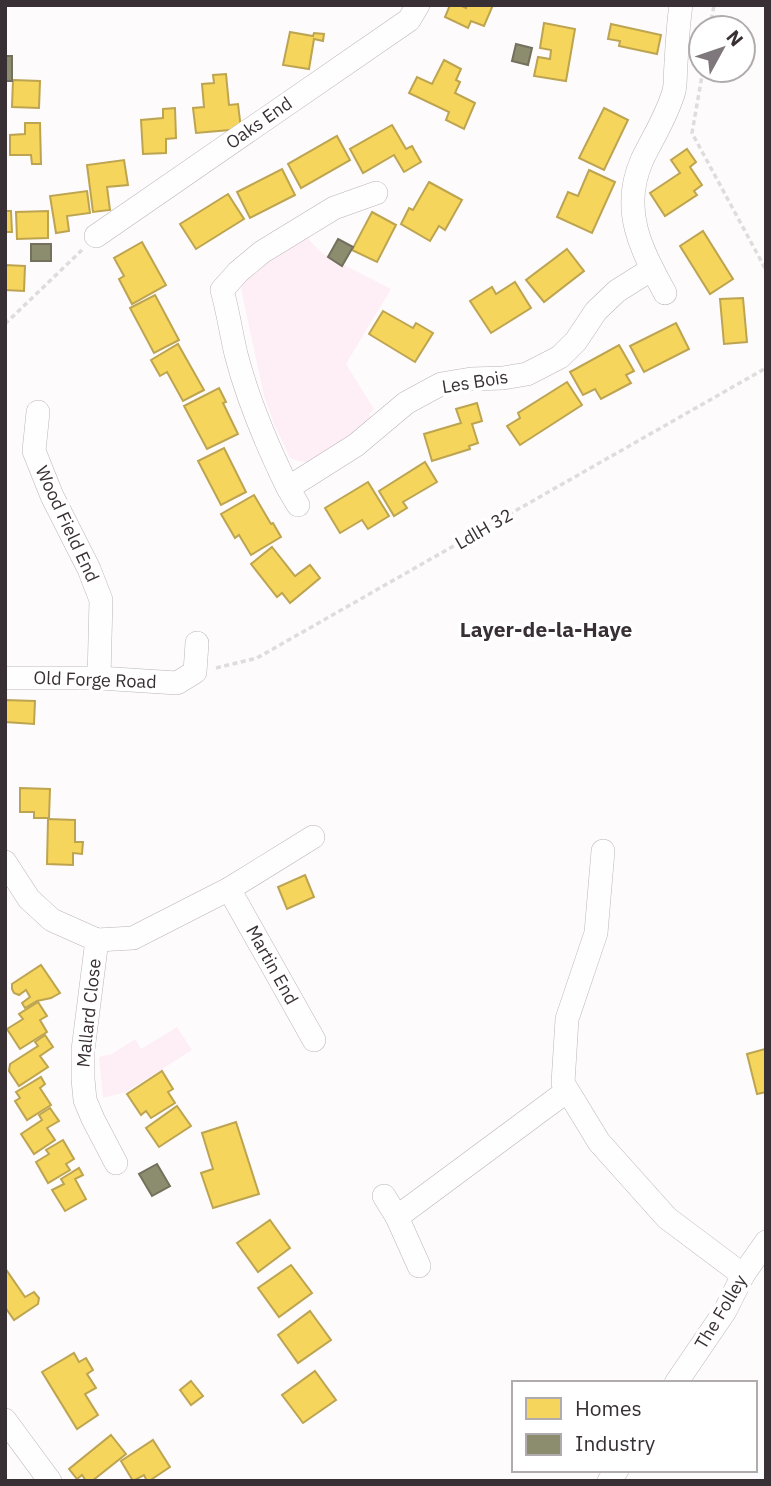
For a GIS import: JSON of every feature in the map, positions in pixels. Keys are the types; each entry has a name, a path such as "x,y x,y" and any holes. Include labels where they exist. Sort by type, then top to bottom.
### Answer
{"street":[{"name":"Oaks End","path":"96,236 408,19 418,5"},
{"path":"665,293 643,252 633,222 633,191 641,163 663,119 674,89 681,5"},
{"name":"Les Bois","path":"376,193 334,208 262,252 214,293 229,316 250,398 264,437 293,496 406,402 441,384 527,374 560,357 576,341 596,312 617,291 652,269"},
{"name":"Wood Field End","path":"38,412 34,451 101,600 99,678"},
{"path":"195,672 197,643"},
{"name":"Old Forge Road","path":"5,678 99,678 177,683 195,672"},
{"path":"5,862 29,899 52,920 97,940 133,938 229,890 313,837"},
{"path":"603,851 596,933 567,1019 563,1083 599,1142 667,1218 743,1275"},
{"name":"Martin End","path":"229,890 314,1040"},
{"name":"Mallard Close","path":"97,940 83,1050 83,1079 85,1100 116,1163"},
{"path":"397,1217 567,1091"},
{"path":"384,1196 397,1217 419,1266"},
{"name":"The Folley","path":"677,1381 725,1311 743,1275 766,1242"},
{"path":"5,1420 50,1481"}],"path":[{"path":"701,84 692,133 766,270"},
{"path":"5,324 96,236"},
{"name":"LdlH 32","path":"195,672 257,659 766,368"}],"shaded area":[{"path":"311,228 309,240 323,254 391,289 346,364 374,409 369,414 373,420 318,462 290,458 274,424 264,396 241,289 242,279"},
{"path":"177,1027 192,1050 126,1092 103,1098 99,1057 112,1054 135,1039 141,1049"}],"building: Homes":[{"path":"450,5 466,8 467,5 493,5 484,26 471,21 468,28 445,17"},
{"path":"544,23 575,29 566,81 534,76 538,57 550,59 551,50 540,48"},
{"path":"611,24 661,35 657,54 619,46 620,41 608,39"},
{"path":"290,32 313,36 314,33 324,34 323,41 314,39 309,69 283,65"},
{"path":"444,60 461,69 456,80 460,82 455,93 475,103 464,129 446,120 449,112 409,93 417,77 432,84"},
{"path":"226,74 229,105 238,104 241,129 196,133 193,108 204,107 202,84 214,83 213,75"},
{"path":"13,80 40,81 39,108 12,107"},
{"path":"175,108 176,138 166,139 166,153 143,154 141,120 163,118 163,109"},
{"path":"604,108 628,120 604,170 579,158"},
{"path":"25,123 40,123 41,164 32,164 31,155 10,155 10,135 25,134"},
{"path":"392,125 406,149 412,146 421,162 404,172 394,155 363,173 350,149"},
{"path":"337,136 350,160 301,188 288,164"},
{"path":"687,149 696,162 690,167 702,185 694,191 697,195 665,216 650,193 680,173 671,160"},
{"path":"124,160 128,185 107,187 110,210 93,212 87,165"},
{"path":"282,169 295,195 250,218 237,192"},
{"path":"589,170 615,182 592,233 557,217 568,192 578,196"},
{"path":"429,182 462,200 445,230 439,226 430,241 401,224 409,208 413,210"},
{"path":"87,191 90,213 67,216 69,231 56,233 50,196"},
{"path":"228,194 244,219 196,249 180,224"},
{"path":"5,211 11,211 12,232 5,232"},
{"path":"48,211 48,238 17,239 16,212"},
{"path":"372,212 396,225 377,262 352,250"},
{"path":"703,231 733,279 710,294 680,246"},
{"path":"142,242 166,285 132,304 119,279 124,276 114,258"},
{"path":"567,249 584,271 544,302 526,280"},
{"path":"5,265 25,266 24,291 5,290"},
{"path":"515,282 531,308 491,333 470,301 492,287 496,294"},
{"path":"155,295 179,340 154,353 130,308"},
{"path":"743,298 747,342 724,344 720,299"},
{"path":"383,311 413,328 416,323 433,333 415,362 369,334"},
{"path":"676,323 689,349 644,372 630,346"},
{"path":"178,344 204,390 183,401 167,372 160,376 151,360"},
{"path":"619,345 634,371 626,375 631,383 601,399 595,389 583,395 570,372"},
{"path":"567,382 582,405 520,445 507,426 520,418 518,413"},
{"path":"219,388 238,434 207,449 184,406"},
{"path":"477,403 482,421 472,424 478,443 469,446 470,449 432,461 424,434 461,423 456,409"},
{"path":"224,448 246,492 221,505 198,461"},
{"path":"425,462 437,482 403,502 407,508 394,516 379,491"},
{"path":"368,482 389,516 368,529 362,520 340,533 325,508"},
{"path":"254,495 281,537 251,555 239,535 235,538 221,514"},
{"path":"272,547 295,576 310,565 320,578 290,603 282,593 277,597 251,564"},
{"path":"5,700 35,701 34,724 5,722"},
{"path":"20,788 50,789 49,818 34,818 34,812 20,812"},
{"path":"48,819 75,820 75,842 83,842 82,854 73,853 73,865 47,864"},
{"path":"305,875 314,897 287,909 278,887"},
{"path":"41,965 60,993 25,1008 22,1003 30,997 26,990 19,995 14,993 12,984"},
{"path":"38,1002 47,1016 40,1020 47,1032 20,1049 7,1029 23,1019 19,1014"},
{"path":"45,1035 53,1047 40,1056 48,1067 19,1086 9,1071 10,1064 38,1046 35,1042"},
{"path":"765,1049 766,1092 757,1094 747,1054"},
{"path":"162,1071 173,1089 168,1092 175,1103 151,1118 146,1111 141,1115 127,1094"},
{"path":"41,1077 45,1084 40,1088 51,1105 27,1120 15,1101 20,1098 16,1092"},
{"path":"177,1106 191,1126 159,1147 146,1128"},
{"path":"50,1108 59,1121 47,1128 55,1140 34,1154 21,1134 42,1120 39,1115"},
{"path":"236,1122 259,1194 213,1208 201,1173 213,1169 202,1133"},
{"path":"63,1140 74,1159 66,1164 70,1170 48,1183 36,1162 49,1154 46,1150"},
{"path":"79,1168 83,1175 75,1179 86,1199 65,1211 52,1190 64,1184 61,1179"},
{"path":"270,1220 290,1248 258,1272 237,1243"},
{"path":"291,1265 312,1293 279,1317 258,1288"},
{"path":"5,1268 25,1297 34,1292 39,1298 38,1304 14,1320 5,1307"},
{"path":"310,1311 331,1340 298,1363 278,1335"},
{"path":"74,1353 79,1362 86,1358 93,1370 87,1374 96,1388 85,1394 98,1415 77,1429 42,1372"},
{"path":"315,1371 336,1400 303,1423 282,1395"},
{"path":"191,1381 203,1396 191,1405 180,1390"},
{"path":"111,1435 126,1454 92,1481 86,1481 82,1475 77,1479 69,1469"},
{"path":"153,1440 170,1467 149,1481 144,1475 133,1481 121,1461"}],"building: Industry":[{"path":"516,44 532,48 528,65 512,61"},
{"path":"5,56 12,56 12,81 5,81"},
{"path":"338,239 353,247 342,266 328,257"},
{"path":"31,244 51,244 51,261 31,261"},
{"path":"157,1164 170,1186 152,1196 139,1174"}],"district":[{"name":"Layer-de-la-Haye","path":"546,630"}]}
